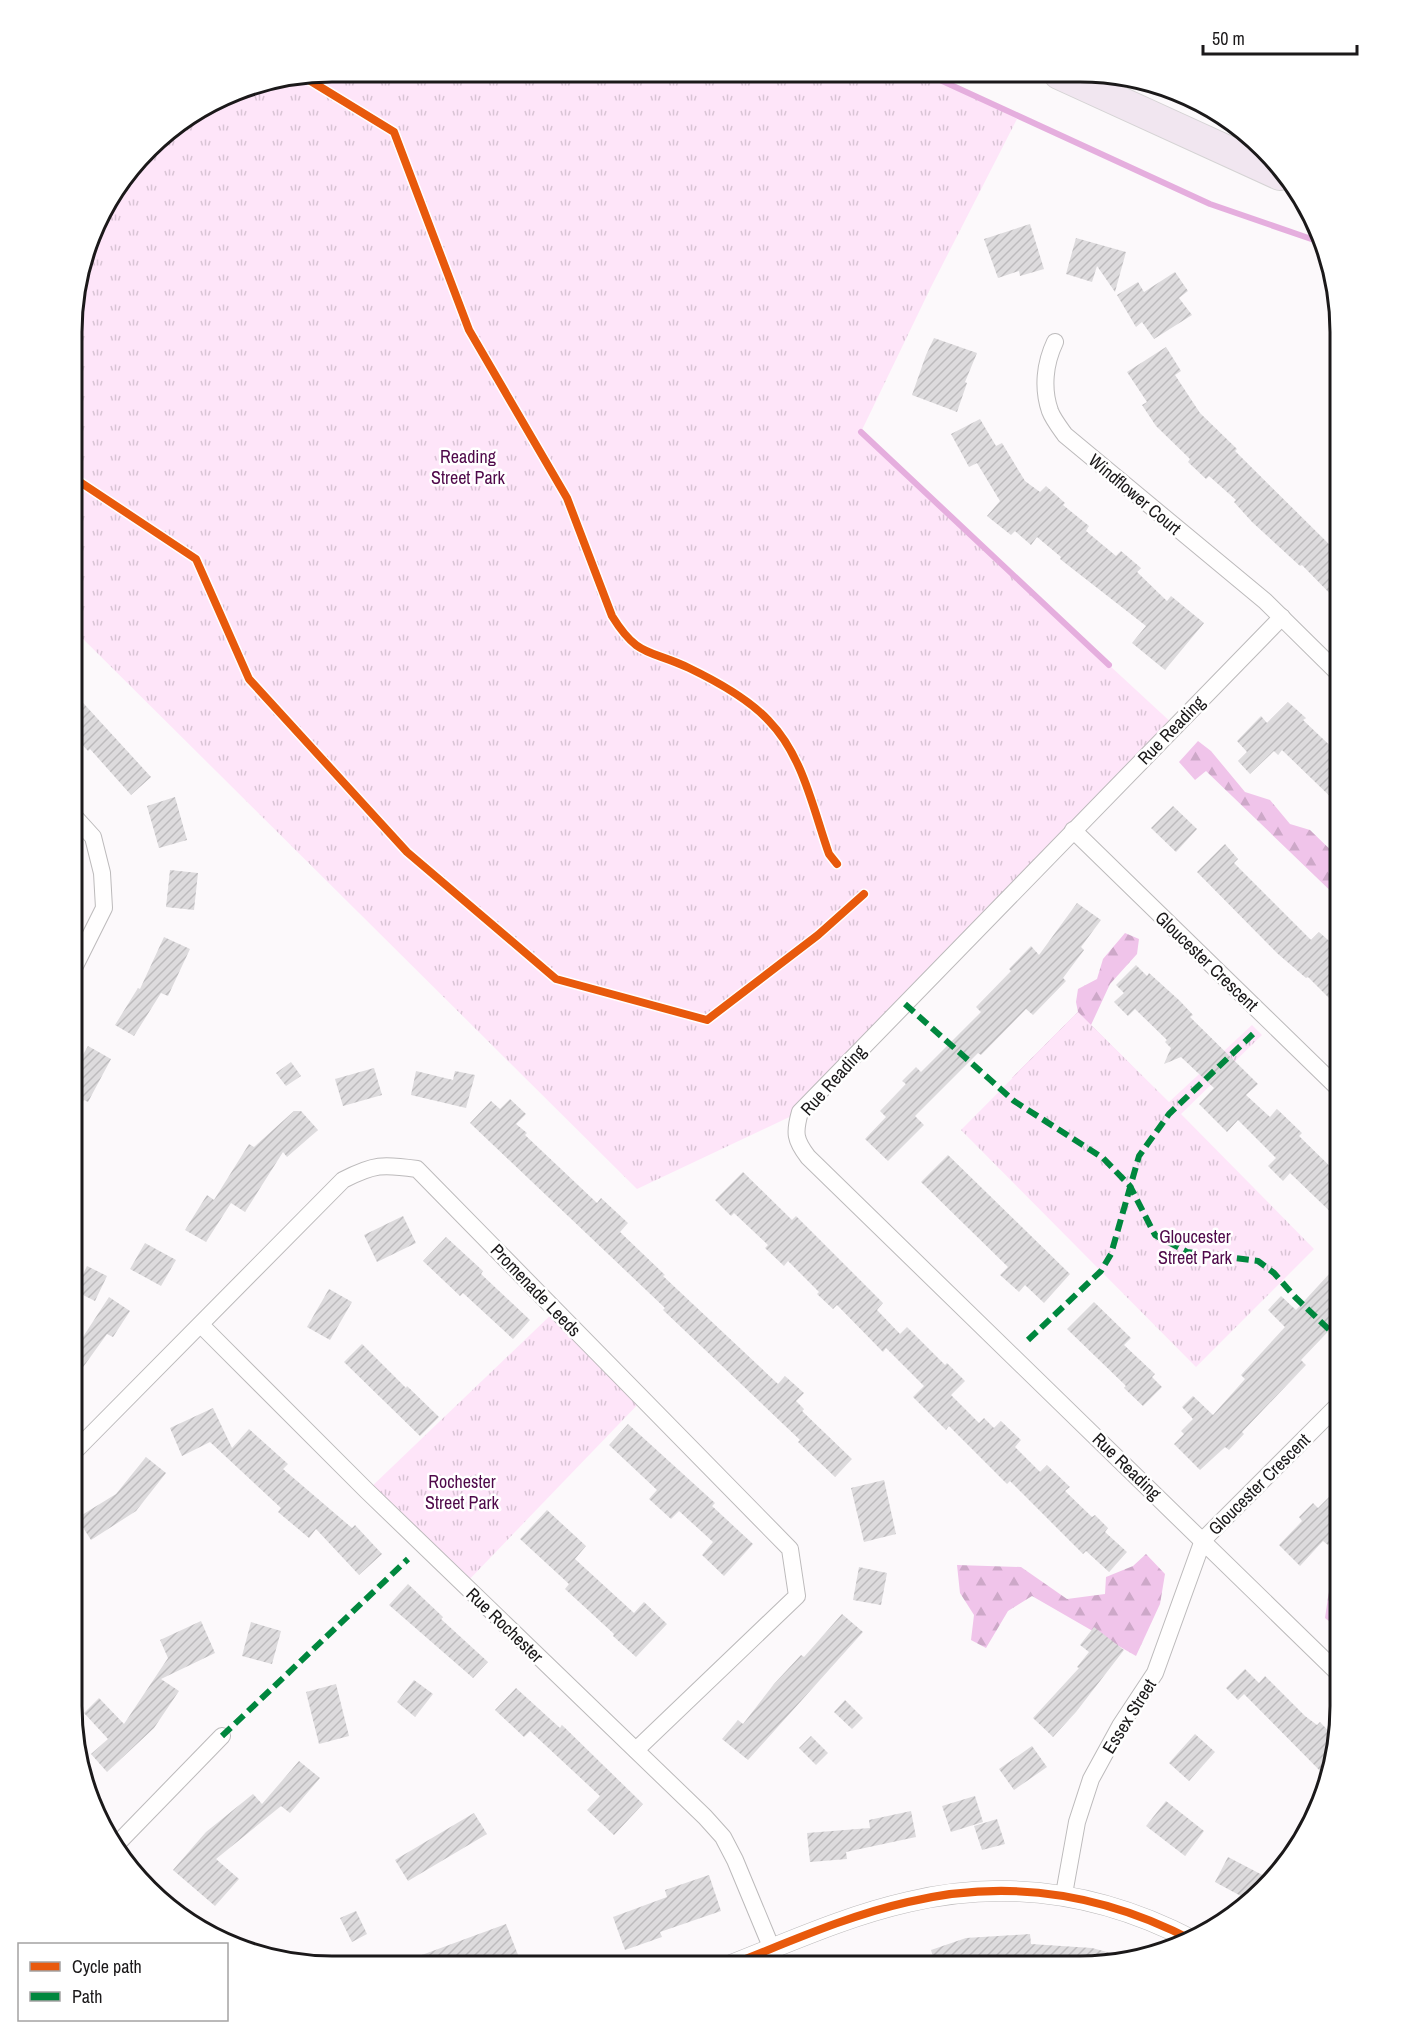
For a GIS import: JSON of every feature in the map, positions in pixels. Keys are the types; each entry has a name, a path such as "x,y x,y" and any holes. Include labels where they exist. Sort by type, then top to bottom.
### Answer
{"highway":[{"path":"1077,82 1272,171"}],"street":[{"name":"Windflower Court","path":"1056,342 1048,357 1045,384 1050,411 1065,435 1282,616 1330,665"},
{"name":"Rue Reading","path":"1282,616 800,1112 795,1128 798,1145 808,1157 1330,1665"},
{"path":"82,824 93,837 102,873 104,908 82,952"},
{"name":"Gloucester Crescent","path":"1073,830 1330,1080"},
{"name":"Promenade Leeds","path":"82,1444 343,1180 366,1168 386,1165 417,1169 789,1549 797,1596 636,1750"},
{"name":"Rue Rochester","path":"201,1325 367,1491 723,1837 772,1949"},
{"name":"Gloucester Crescent","path":"1203,1540 1330,1413"},
{"name":"Essex Street","path":"1064,1894 1077,1822 1091,1779 1120,1726 1155,1673 1203,1540"},
{"path":"121,1840 222,1736"},
{"path":"754,1956 856,1917 908,1902 964,1892 1016,1890 1064,1894 1102,1903 1159,1922 1183,1935"}],"green space":[{"name":"Reading Street Park","path":"332,82 945,82 1019,115 931,287 861,432 1175,726 800,1112 637,1189 82,638 82,332 91,267 101,237 116,207 144,168 180,134 207,116 237,101 283,87"},
{"path":"1198,741 1211,751 1245,792 1270,800 1290,824 1310,830 1330,849 1330,890 1206,771 1195,780 1179,762"},
{"path":"1125,933 1139,939 1137,954 1110,984 1091,1025 1169,1103 1012,1078 1078,1012 1076,1002 1078,989 1097,979 1103,959"},
{"name":"Gloucester Street Park","path":"1078,1012 1169,1102 1252,1025 1262,1035 1181,1114 1314,1249 1196,1367 961,1130"},
{"name":"Rochester Street Park","path":"556,1310 643,1399 464,1585 367,1491"},
{"path":"1146,1554 1165,1574 1160,1604 1136,1656 1032,1596 1008,1611 986,1648 971,1640 974,1615 960,1593 957,1565 1021,1567 1067,1599 1105,1594 1106,1577 1133,1566"},
{"path":"1330,1590 1330,1622 1325,1618"}],"building":[{"path":"1030,224 1044,269 1020,276 1019,271 998,278 984,239"},
{"path":"1076,238 1126,252 1115,292 1097,266 1092,282 1066,274"},
{"path":"1175,272 1188,291 1179,298 1192,315 1154,339 1142,322 1136,327 1117,295 1138,282 1144,292"},
{"path":"934,338 977,353 965,382 967,383 957,412 912,395"},
{"path":"1166,347 1181,371 1175,375 1200,413 1330,545 1330,594 1302,565 1300,566 1252,522 1234,502 1236,500 1209,476 1206,479 1188,462 1190,459 1156,426 1142,405 1147,402 1127,372"},
{"path":"980,419 996,446 1002,443 1025,481 1040,492 1046,486 1065,503 1063,505 1089,526 1086,531 1116,556 1121,551 1141,568 1137,572 1167,601 1171,596 1204,623 1165,670 1132,643 1146,626 1060,559 1061,557 1037,537 1031,545 1015,531 1011,535 987,516 1000,501 977,463 969,467 951,434"},
{"path":"82,702 151,777 131,795 90,749 88,751 82,745"},
{"path":"1288,702 1306,718 1303,720 1330,746 1330,796 1282,750 1278,755 1274,751 1250,774 1238,761 1247,752 1237,741 1261,716 1267,723"},
{"path":"175,797 187,840 159,848 147,806"},
{"path":"1173,806 1197,829 1176,852 1151,828"},
{"path":"1225,844 1238,859 1234,863 1311,940 1319,932 1330,942 1330,999 1308,977 1306,978 1278,954 1197,872"},
{"path":"170,870 198,873 194,910 166,907"},
{"path":"1077,903 1101,920 1081,947 1084,950 1063,978 1066,981 1033,1015 1026,1009 981,1055 978,1053 915,1116 924,1125 888,1161 865,1139 886,1117 880,1111 906,1084 902,1081 916,1067 921,1072 981,1012 976,1007 1011,971 1009,969 1031,946 1039,955"},
{"path":"164,937 190,949 168,996 161,993 134,1036 115,1025 138,988 140,989"},
{"path":"1136,965 1147,976 1149,973 1180,1001 1193,1015 1190,1017 1258,1084 1246,1095 1270,1117 1277,1109 1302,1133 1299,1136 1330,1166 1330,1211 1290,1173 1283,1181 1268,1166 1276,1158 1238,1120 1227,1132 1199,1104 1214,1088 1181,1057 1164,1064 1171,1048 1165,1042 1167,1040 1135,1009 1128,1016 1114,1002 1124,993 1116,985"},
{"path":"88,1046 111,1059 88,1102 84,1100 82,1103 82,1056"},
{"path":"291,1062 301,1076 286,1086 276,1073"},
{"path":"374,1068 382,1095 343,1106 335,1079"},
{"path":"416,1071 453,1080 455,1071 475,1075 466,1108 411,1095"},
{"path":"510,1099 526,1114 516,1124 527,1133 525,1135 597,1203 601,1198 628,1223 620,1232 665,1275 663,1276 778,1384 785,1376 804,1393 796,1401 804,1409 802,1411 852,1459 835,1477 798,1442 800,1440 663,1310 665,1308 470,1123 491,1101 500,1109"},
{"path":"294,1111 301,1111 318,1130 287,1157 283,1152 245,1212 231,1203 206,1242 185,1230 207,1195 214,1200 249,1144 254,1147"},
{"path":"948,1155 1070,1274 1044,1303 1025,1285 1019,1292 1000,1275 1008,1267 921,1182"},
{"path":"743,1172 792,1220 796,1216 883,1303 877,1310 900,1334 907,1327 945,1365 947,1363 965,1381 951,1395 979,1423 984,1418 994,1428 1001,1421 1021,1440 1015,1447 1040,1472 1047,1465 1070,1487 1065,1491 1092,1517 1095,1515 1108,1528 1105,1532 1127,1552 1109,1572 1086,1551 1083,1554 1010,1481 1007,1484 949,1426 946,1430 913,1397 924,1386 886,1348 883,1352 837,1305 833,1309 788,1261 784,1266 765,1248 768,1245 734,1213 731,1216 715,1200"},
{"path":"403,1216 416,1243 377,1262 364,1235"},
{"path":"446,1237 483,1271 481,1274 530,1320 513,1339 463,1293 460,1296 423,1261"},
{"path":"145,1243 176,1260 161,1286 130,1269"},
{"path":"87,1266 107,1276 95,1301 82,1294 82,1276"},
{"path":"1330,1273 1330,1330 1301,1360 1306,1365 1242,1432 1244,1434 1229,1450 1225,1447 1200,1470 1174,1444 1184,1434 1181,1431 1193,1419 1182,1407 1193,1396 1213,1415 1245,1379 1241,1375 1285,1327 1268,1310 1281,1296 1296,1310"},
{"path":"329,1289 352,1302 330,1340 307,1327"},
{"path":"109,1297 130,1311 113,1337 107,1334 82,1369 82,1338"},
{"path":"1094,1302 1131,1338 1124,1345 1155,1374 1152,1377 1162,1387 1143,1406 1124,1388 1126,1386 1067,1329"},
{"path":"362,1344 439,1417 420,1436 344,1362"},
{"path":"213,1408 232,1448 249,1429 288,1464 283,1469 352,1528 355,1525 382,1554 359,1575 316,1529 309,1538 278,1512 281,1508 210,1442 182,1456 170,1428"},
{"path":"628,1424 715,1503 712,1506 753,1544 724,1576 702,1555 713,1542 679,1511 671,1519 649,1499 657,1490 609,1445"},
{"path":"146,1457 166,1473 136,1511 91,1540 82,1526 82,1515 116,1494"},
{"path":"884,1480 896,1534 864,1542 851,1488"},
{"path":"1330,1496 1330,1543 1328,1545 1323,1541 1300,1566 1279,1545 1302,1521 1299,1517 1313,1503 1318,1508"},
{"path":"547,1510 586,1546 575,1559 634,1613 644,1602 667,1624 636,1657 565,1589 569,1584 520,1539"},
{"path":"859,1567 887,1573 881,1605 853,1600"},
{"path":"408,1584 443,1617 441,1619 488,1662 473,1678 389,1605"},
{"path":"842,1614 863,1632 748,1760 722,1739 738,1720 743,1724 774,1684 801,1655 804,1657"},
{"path":"201,1621 215,1653 161,1679 179,1691 154,1728 107,1772 91,1754 108,1739 84,1713 99,1698 124,1724 168,1658 160,1640"},
{"path":"251,1622 281,1631 272,1664 242,1656"},
{"path":"1094,1627 1124,1650 1076,1712 1053,1737 1033,1718 1079,1668 1077,1667 1089,1652 1080,1645"},
{"path":"1245,1669 1259,1683 1265,1676 1305,1716 1317,1725 1320,1722 1329,1731 1322,1773 1244,1694 1238,1700 1226,1688"},
{"path":"414,1680 433,1694 415,1717 397,1702"},
{"path":"336,1684 349,1736 319,1744 306,1692"},
{"path":"516,1688 560,1728 562,1725 643,1804 614,1835 587,1810 600,1796 530,1731 524,1737 495,1710"},
{"path":"845,1700 863,1718 852,1729 834,1712"},
{"path":"1195,1734 1215,1752 1189,1781 1169,1763"},
{"path":"811,1736 828,1753 816,1765 799,1748"},
{"path":"1032,1746 1047,1767 1014,1790 999,1769"},
{"path":"299,1761 320,1778 290,1813 281,1806 216,1859 239,1879 215,1906 173,1870 206,1832 253,1794 262,1804"},
{"path":"975,1796 983,1822 951,1832 942,1806"},
{"path":"1166,1801 1204,1831 1185,1856 1146,1826"},
{"path":"911,1811 916,1837 846,1852 847,1859 810,1862 807,1833 870,1828 869,1820"},
{"path":"474,1813 487,1834 408,1881 395,1860"},
{"path":"997,1819 1005,1844 982,1850 974,1826"},
{"path":"1228,1857 1264,1876 1243,1897 1215,1882"},
{"path":"709,1875 721,1911 660,1932 662,1937 625,1950 613,1917 667,1897 665,1890"},
{"path":"356,1911 367,1934 352,1942 340,1918"},
{"path":"506,1924 518,1956 419,1956"},
{"path":"1030,1934 1031,1944 1092,1948 1114,1954 1097,1956 933,1956 931,1950 966,1938"}],"waterway":[{"path":"944,82 1210,204 1313,240"},
{"path":"861,432 1109,665"}],"marked path":[{"path":"905,1004 1014,1101 1103,1158 1130,1186 1155,1235 1187,1252 1258,1261 1274,1273 1330,1330"},
{"path":"1028,1340 1101,1271 1111,1254 1139,1156 1169,1114 1253,1034"},
{"path":"222,1736 408,1559"}],"cycle path":[{"path":"314,83 394,132 469,330 567,498 612,616 621,630 645,651 689,668 731,691 769,721 781,735 799,767 829,854 837,864"},
{"path":"82,483 196,559 249,679 407,852 556,979 707,1020 818,935 864,894"},
{"path":"753,1956 885,1908 946,1895 982,1891 1055,1894 1090,1901 1125,1911 1182,1935"}]}
